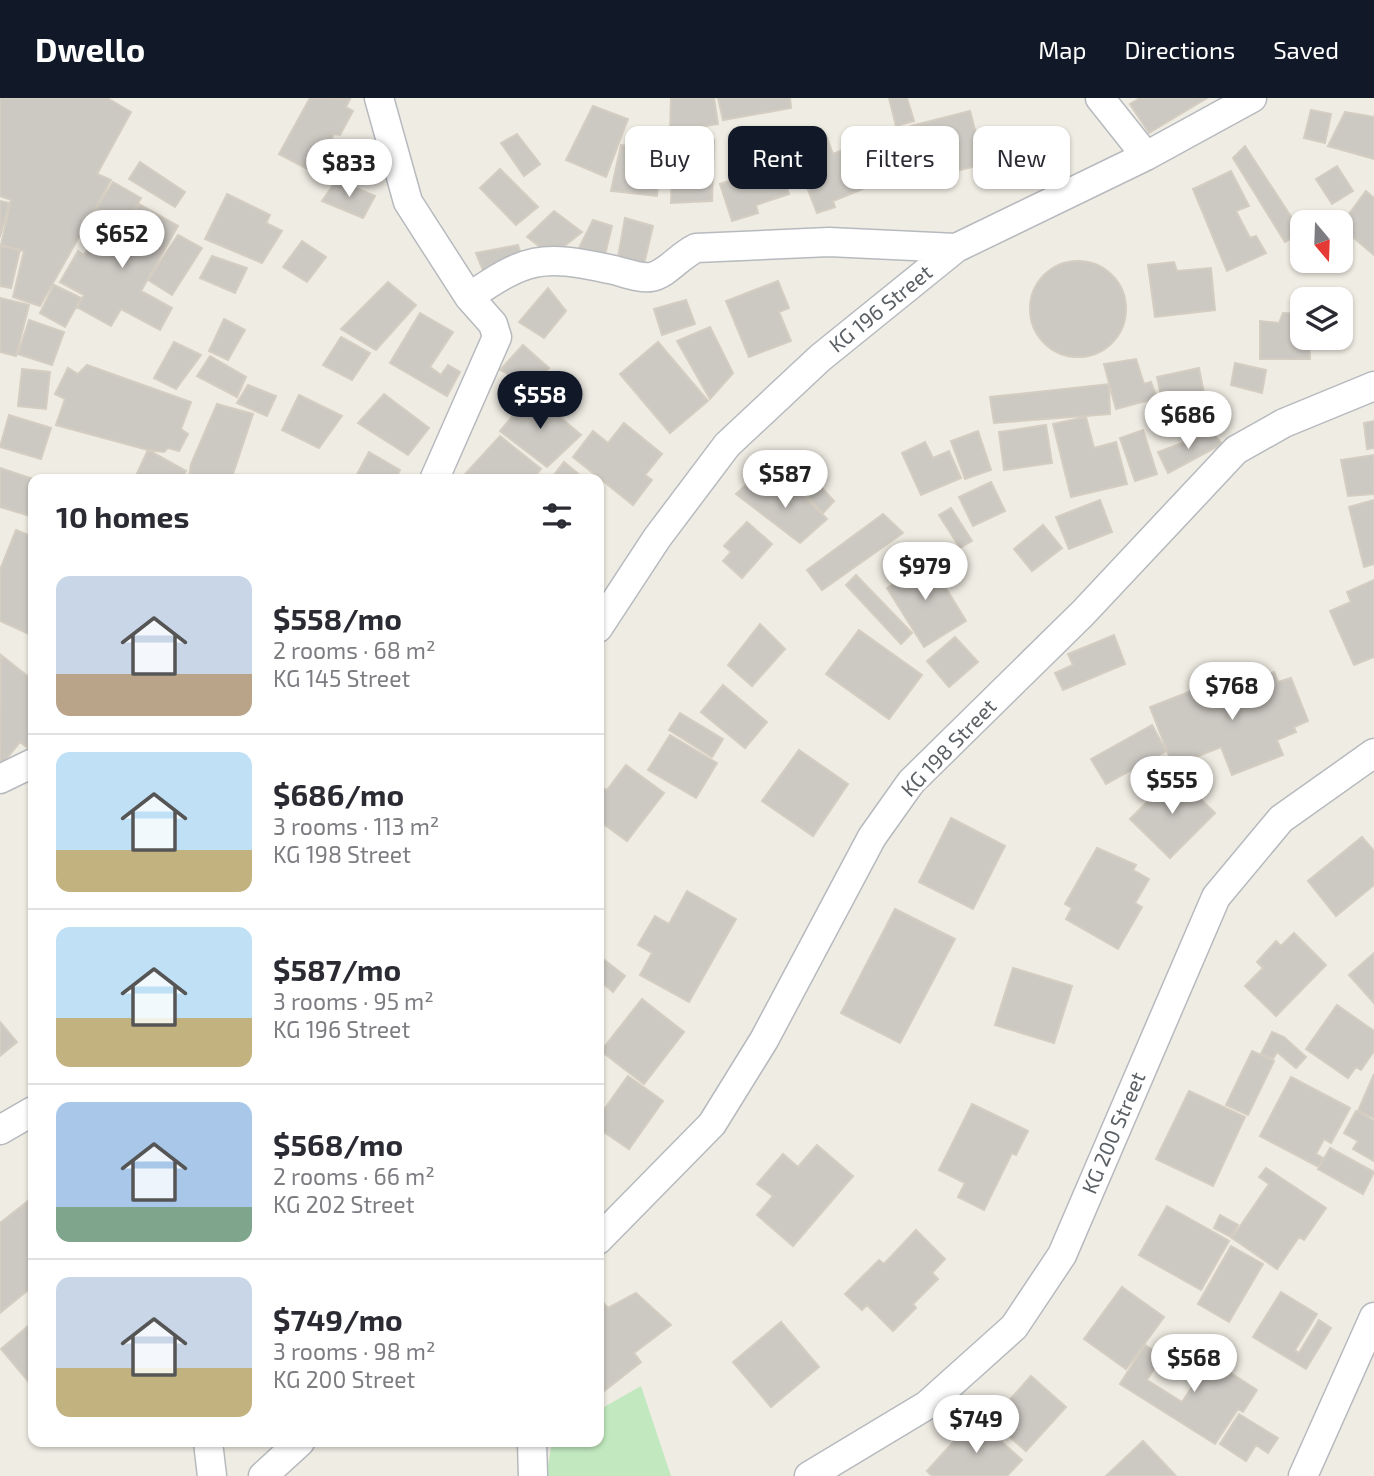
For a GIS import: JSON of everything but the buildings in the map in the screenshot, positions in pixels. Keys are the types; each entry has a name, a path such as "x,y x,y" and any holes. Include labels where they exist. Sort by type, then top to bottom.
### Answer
{"street":[{"path":"379,98 408,202 469,297 493,324 497,337 438,474"},
{"path":"1100,98 1146,156"},
{"name":"KG 196 Street","path":"604,619 657,538 727,445 820,358 956,248 1146,156 1252,98"},
{"path":"469,297 506,272 534,260 577,262 649,277 664,272 681,255 696,248 829,242 956,248"},
{"name":"KG 198 Street","path":"604,1234 712,1124 764,1040 872,837 912,782 1083,613 1236,450 1283,423 1374,386"},
{"name":"KG 200 Street","path":"809,1476 927,1405 1014,1327 1062,1255 1216,897 1281,819 1374,753"},
{"path":"0,779 28,766"},
{"path":"0,1130 28,1114"},
{"path":"1303,1476 1374,1317"},
{"path":"209,1447 212,1476"},
{"path":"263,1476 295,1447"},
{"path":"532,1447 533,1476"}],"green space":[{"path":"641,1386 671,1476 546,1476 551,1447 604,1447 604,1407"}]}
